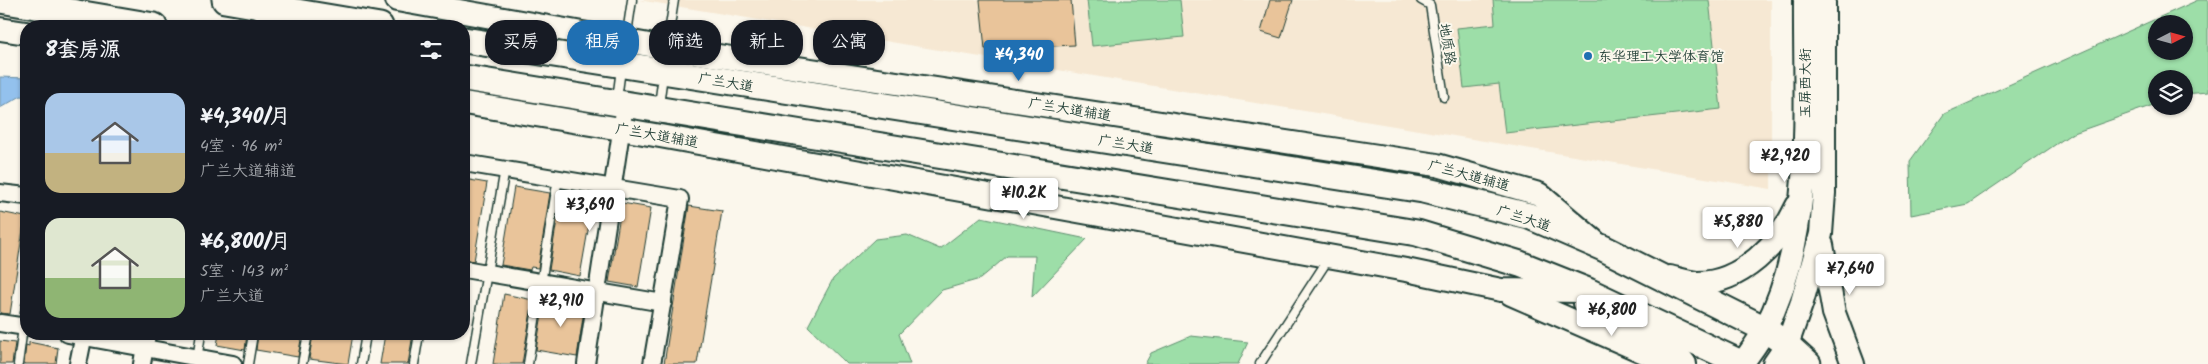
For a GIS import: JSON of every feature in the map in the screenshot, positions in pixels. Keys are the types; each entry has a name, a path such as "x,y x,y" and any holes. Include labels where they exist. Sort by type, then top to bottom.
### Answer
{"main road":[{"path":"0,0 110,20"},
{"path":"225,0 344,20"},
{"path":"397,0 567,40"},
{"name":"玉屏西大街","path":"1743,364 1765,329 1781,290 1796,238 1804,191 1805,0"},
{"name":"玉屏西大街","path":"1781,354 1802,302 1821,234 1824,193 1824,0"},
{"path":"0,29 20,32"},
{"name":"广兰大道","path":"470,40 567,48"},
{"name":"广兰大道","path":"694,65 1423,190 1529,216 1603,248 1765,329 1781,354 1808,364"},
{"path":"470,79 1417,234 1520,264 1588,291 1743,364"},
{"name":"广兰大道辅道","path":"470,104 621,129 1330,256 1500,290 1588,291"},
{"path":"1655,274 1697,283 1726,278 1754,261 1775,240 1791,219 1804,191"},
{"path":"1821,234 1823,256 1834,313 1853,364"},
{"path":"1500,290 1660,359 1666,364"},
{"path":"1559,291 1668,343 1685,364"}],"street":[{"path":"586,364 621,129 620,104"},
{"path":"470,164 680,198 652,364"},
{"path":"0,193 20,195"},
{"path":"470,270 662,303"},
{"path":"0,324 20,326"},
{"path":"78,340 78,364"},
{"path":"104,340 196,361 233,364"}],"lane":[{"path":"629,20 632,0"},
{"path":"671,20 674,0"},
{"name":"地质路","path":"1421,0 1430,5 1444,97"},
{"path":"620,104 623,65"},
{"path":"658,110 664,65"},
{"path":"471,364 505,170"},
{"path":"528,364 558,178"},
{"path":"1260,364 1330,256"},
{"path":"18,364 23,340"},
{"path":"196,361 200,340"},
{"path":"248,364 251,340"},
{"path":"302,364 307,340"},
{"path":"361,364 365,340"},
{"path":"414,364 418,340"}],"shaded area":[{"path":"639,0 1771,0 1771,189 885,41 885,20 813,20 813,29 803,27 803,20 759,20"}],"green space":[{"path":"1087,0 1180,0 1184,37 1092,46"},
{"name":"东华理工大学体育馆","path":"1493,0 1709,0 1721,109 1505,133 1499,84 1464,88 1457,28 1495,24"},
{"path":"2198,0 2208,0 2208,92 2193,93 2193,70 2148,70 2148,107 2071,134 1968,204 1911,215 1910,161 1944,114 2148,22 2148,60 2193,60 2193,15 2165,15"},
{"path":"981,217 1087,239 1032,297 1035,256 1007,256 980,279 942,290 899,334 910,364 847,364 808,326 833,279 875,239 907,235 940,249"},
{"path":"1191,336 1248,342 1238,364 1145,364 1151,353"}],"water":[{"path":"0,77 20,78 20,97 0,108"}],"building":[{"path":"980,0 1071,0 1075,45 985,49"},
{"path":"1270,0 1293,0 1281,38 1261,32"},
{"path":"470,180 487,183 474,261 470,260"},
{"path":"514,187 550,193 538,268 531,267 530,270 501,265"},
{"path":"565,191 594,196 580,276 549,270 561,195 564,195"},
{"path":"622,203 651,208 638,287 609,282"},
{"path":"689,206 722,211 697,364 664,364"},
{"path":"0,212 20,216 20,249 10,314 0,313"},
{"path":"504,294 533,300 522,364 493,364"},
{"path":"557,299 585,304 577,357 536,350 544,302 556,304"},
{"path":"218,340 246,340 245,350 217,345"},
{"path":"257,340 301,340 298,357 256,350"},
{"path":"312,340 352,340 348,364 309,359"},
{"path":"384,340 412,340 408,364 380,364"},
{"path":"0,341 15,343 12,364 0,364"},
{"path":"29,342 58,348 56,364 24,364 26,345 29,346"}],"place":[{"name":"东华理工大学体育馆","path":"1588,56"}]}
